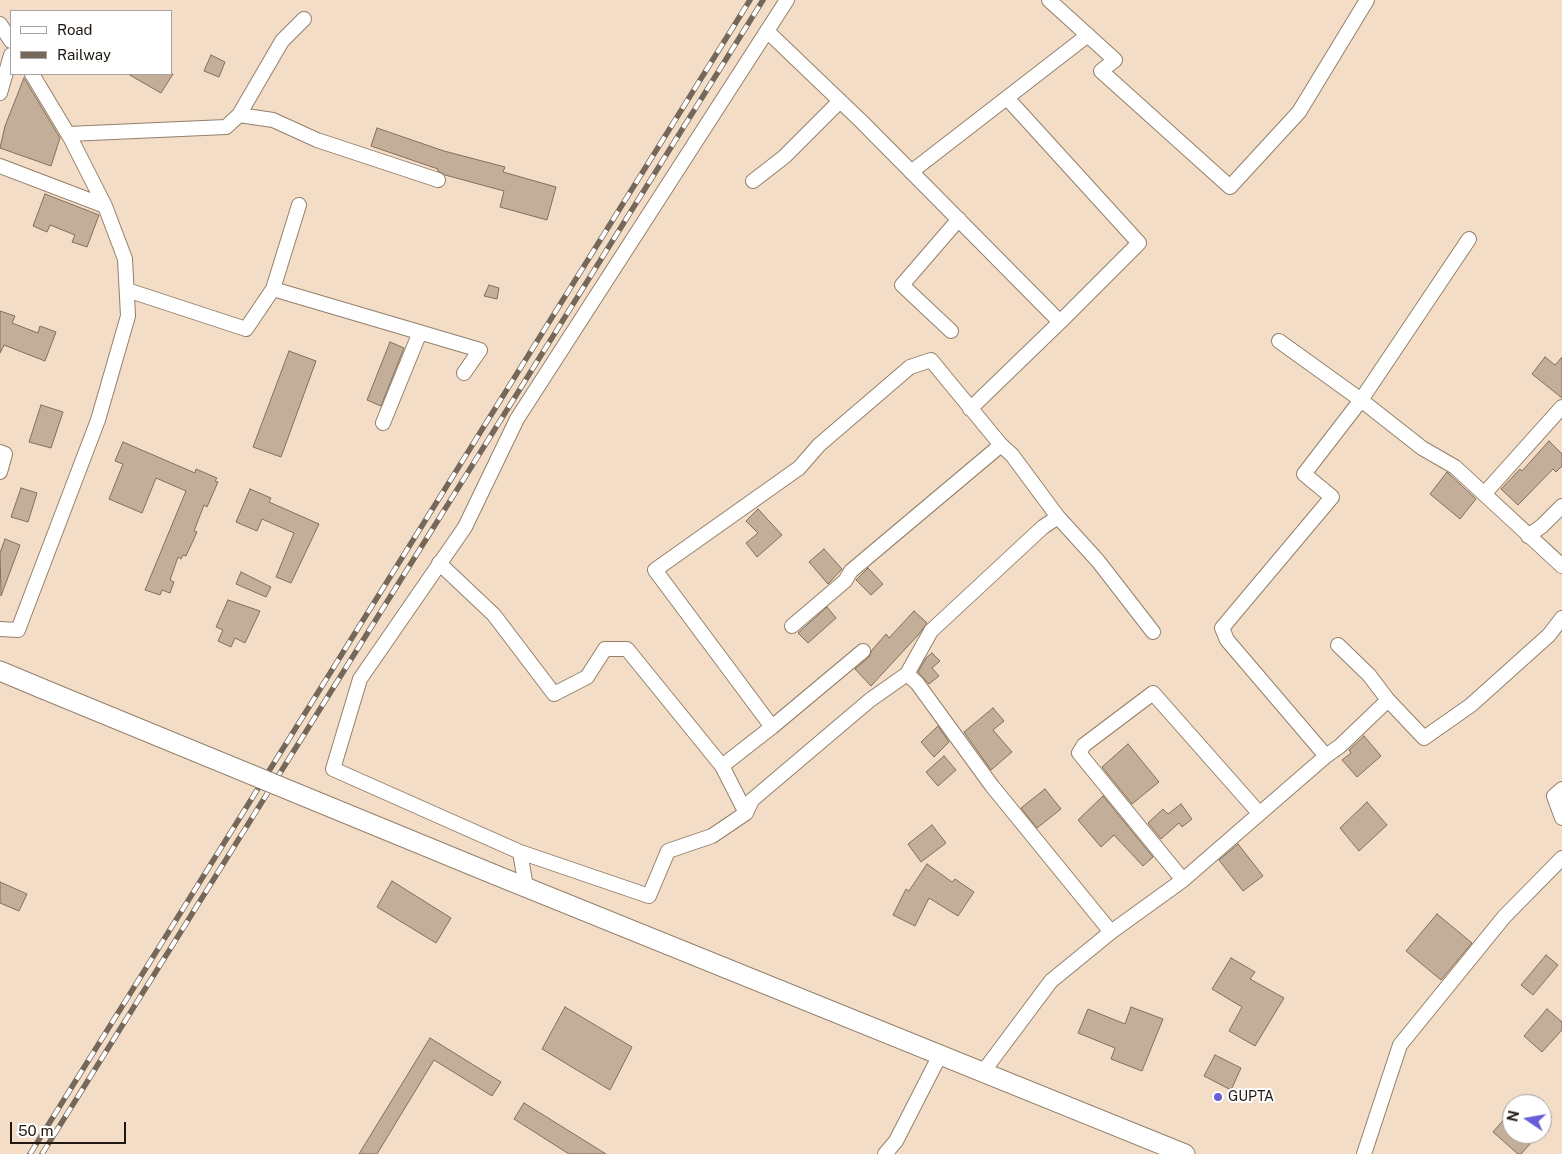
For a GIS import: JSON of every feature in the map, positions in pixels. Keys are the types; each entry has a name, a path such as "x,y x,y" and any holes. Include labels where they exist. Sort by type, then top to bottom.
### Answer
{"main road":[{"path":"0,671 493,874 1184,1154"}],"street":[{"path":"787,0 517,420 465,526 360,680 333,770 520,852 649,896 668,852 712,836 746,813 752,800 870,700 907,674 931,631 1043,527 1058,517"},
{"path":"1049,0 1115,60 1101,71 1230,187 1299,112 1367,0"},
{"path":"68,134 226,126 239,115 282,41 304,19"},
{"path":"0,24 10,40"},
{"path":"767,31 959,219 1060,322"},
{"path":"911,172 1088,35"},
{"path":"0,93 10,58"},
{"path":"0,629 18,630 98,420 128,316 125,259 105,206 68,134 33,75"},
{"path":"970,409 1139,243 1006,98"},
{"path":"753,181 784,157 840,101"},
{"path":"239,115 274,120 317,140 438,180"},
{"path":"0,166 105,206"},
{"path":"127,290 246,328 273,289 299,205"},
{"path":"951,330 902,285 959,219"},
{"path":"1326,756 1227,640 1222,628 1332,497 1304,474 1361,400 1469,239"},
{"path":"273,289 480,350 464,373"},
{"path":"383,424 420,332"},
{"path":"1279,341 1361,400 1422,448 1455,467 1562,566"},
{"path":"772,727 655,570 799,468 819,446 910,367 931,360 970,409 1012,455 1058,517 1098,561 1153,632"},
{"path":"1484,494 1562,407"},
{"path":"792,626 845,581 851,571 1001,445"},
{"path":"0,452 5,454 0,472"},
{"path":"1528,536 1542,526 1562,506"},
{"path":"440,563 494,616 554,694 587,677 605,649 627,649 722,766 746,813"},
{"path":"1338,646 1369,675 1388,700 1424,738 1471,705 1549,635 1555,624 1562,618"},
{"path":"722,766 863,651"},
{"path":"907,674 917,684 992,786 1111,932"},
{"path":"1183,880 1079,753 1084,745 1153,693 1259,813"},
{"path":"983,1072 1052,980 1111,932 1183,880 1259,813 1340,746 1388,700"},
{"path":"1562,789 1554,796 1562,818"},
{"path":"520,852 526,887"},
{"path":"1364,1154 1400,1045 1504,917 1562,858"},
{"path":"885,1154 896,1141 940,1055"}],"building":[{"path":"211,55 225,62 219,77 204,71"},
{"path":"173,74 161,93 130,75"},
{"path":"24,78 60,138 51,166 0,148 5,126"},
{"path":"377,128 444,151 505,167 503,172 556,187 547,220 500,207 504,191 445,175 438,171 438,169 371,146"},
{"path":"45,194 99,215 87,247 72,242 75,235 50,225 47,232 33,226"},
{"path":"489,285 499,288 497,299 484,296"},
{"path":"0,311 15,316 12,323 38,333 40,326 56,332 45,361 4,345 0,353"},
{"path":"390,342 404,348 381,406 367,400"},
{"path":"289,351 316,361 281,457 253,447"},
{"path":"1545,357 1555,365 1562,357 1562,398 1532,374"},
{"path":"41,405 63,412 51,448 29,442"},
{"path":"1549,441 1562,454 1562,466 1556,472 1553,469 1518,505 1501,489 1520,469 1522,471"},
{"path":"123,442 195,473 196,469 217,478 215,481 218,482 207,507 204,505 194,531 197,532 186,556 183,555 181,559 178,557 170,580 174,582 170,593 162,590 160,595 145,590 186,491 156,478 142,513 109,499 123,464 115,461"},
{"path":"1447,472 1476,499 1460,519 1430,494"},
{"path":"21,488 37,493 28,522 11,517"},
{"path":"250,489 271,498 269,502 319,524 291,583 276,577 294,533 262,519 257,531 236,522"},
{"path":"758,509 782,535 757,557 746,543 758,533 746,521"},
{"path":"5,539 20,545 1,596 0,553"},
{"path":"824,549 842,569 828,584 809,562"},
{"path":"868,568 883,584 871,595 856,580"},
{"path":"241,572 271,587 266,597 236,584"},
{"path":"228,600 260,611 245,643 235,638 231,647 218,641 223,630 216,627"},
{"path":"827,607 836,618 808,643 798,633"},
{"path":"914,611 927,623 871,686 855,669 869,657 872,650 886,634 889,638"},
{"path":"932,653 940,661 932,668 939,676 929,684 918,672 926,658"},
{"path":"993,708 1004,721 993,730 1012,752 991,770 964,732"},
{"path":"938,726 949,742 934,757 921,742"},
{"path":"1364,736 1381,756 1357,777 1342,760 1351,753 1349,750"},
{"path":"1128,744 1159,782 1132,804 1102,767"},
{"path":"944,756 956,770 938,786 926,772"},
{"path":"1045,789 1061,809 1037,828 1021,808"},
{"path":"1103,796 1153,857 1143,866 1114,835 1101,847 1078,820"},
{"path":"1367,802 1387,825 1359,851 1340,828"},
{"path":"1181,804 1192,819 1182,827 1179,823 1161,839 1148,823 1163,809 1168,814"},
{"path":"932,825 946,843 921,862 908,844"},
{"path":"1238,844 1263,876 1243,891 1219,860"},
{"path":"927,864 952,882 955,879 974,892 958,916 929,898 915,926 893,915 906,889 909,891"},
{"path":"392,881 451,918 436,943 377,907"},
{"path":"0,882 27,894 19,911 0,903"},
{"path":"1437,914 1472,943 1441,980 1406,951"},
{"path":"1546,955 1558,965 1533,995 1521,985"},
{"path":"1231,958 1255,972 1250,979 1284,998 1255,1046 1229,1031 1242,1007 1212,989"},
{"path":"565,1007 632,1047 610,1090 542,1049"},
{"path":"1131,1007 1163,1019 1142,1071 1111,1059 1115,1048 1078,1033 1088,1009 1125,1024"},
{"path":"1547,1009 1562,1022 1562,1030 1542,1052 1524,1036"},
{"path":"430,1038 501,1082 492,1096 434,1060 377,1154 359,1154"},
{"path":"1215,1055 1241,1068 1231,1090 1204,1076"},
{"path":"524,1103 606,1154 569,1154 514,1119"},
{"path":"1502,1122 1502,1140 1493,1132"},
{"path":"1507,1144 1530,1144 1521,1154 1518,1154"}],"railway":[{"path":"30,1154 750,0"},
{"path":"42,1154 763,0"}],"place":[{"name":"GUPTA","path":"1218,1097"}]}
